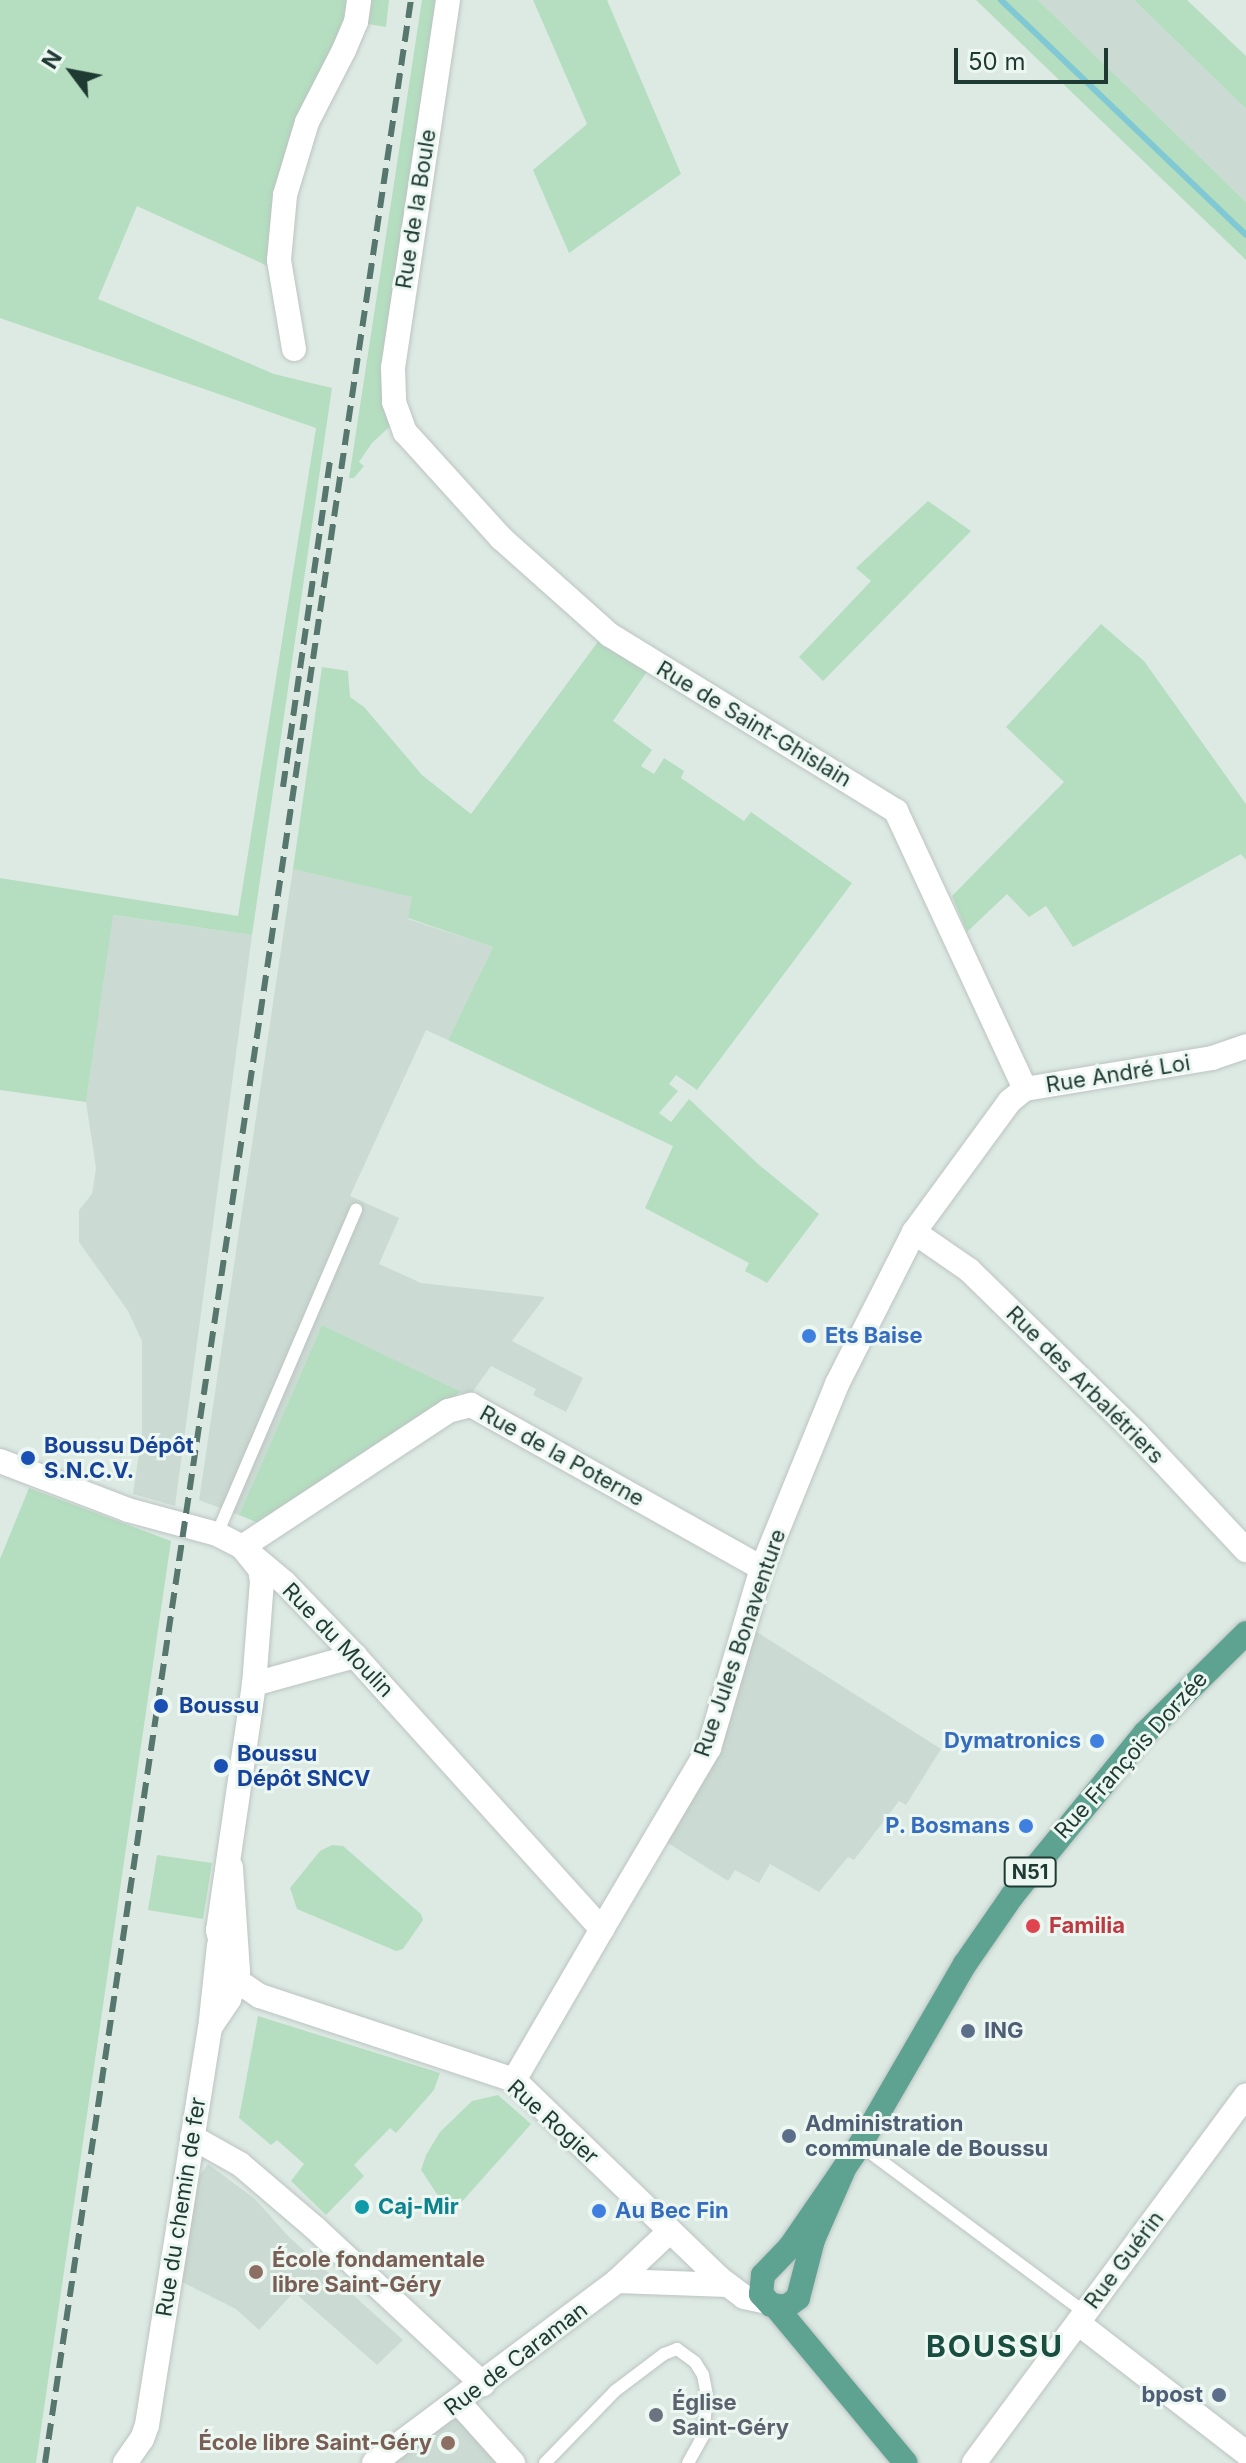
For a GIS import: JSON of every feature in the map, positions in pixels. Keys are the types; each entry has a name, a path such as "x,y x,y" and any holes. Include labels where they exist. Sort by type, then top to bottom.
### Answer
{"main road":[{"name":"Rue François Dorzée","path":"768,2272 860,2145 965,1964 1019,1886 1145,1733 1246,1633"},
{"name":"Rue François Dorzée","path":"801,2290 813,2240 845,2167"},
{"path":"771,2304 790,2305 801,2290 792,2269 768,2272 760,2290 771,2304 805,2345 906,2463"},
{"name":"N51","path":"801,2290 800,2322 805,2345"}],"street":[{"path":"294,349 279,260 285,195 307,122 356,22 359,0"},
{"name":"Rue de la Boule","path":"399,418 393,368 448,0"},
{"name":"Rue de Saint-Ghislain","path":"399,418 414,443 501,538 610,635 896,811 1025,1089"},
{"name":"Rue André Loi","path":"914,1232 1010,1101 1025,1089 1212,1058 1246,1046"},
{"name":"Rue des Arbalétriers","path":"914,1232 969,1270 1138,1435 1246,1550"},
{"name":"Rue Jules Bonaventure","path":"514,2080 709,1748 762,1568 837,1384 914,1232"},
{"name":"Rue de la Poterne","path":"242,1547 448,1411 471,1405 762,1568"},
{"name":"Rue du Moulin","path":"0,1461 128,1510 217,1534 242,1547 285,1583 355,1656 602,1929"},
{"path":"242,1547 260,1569 262,1581 254,1684 219,1914 219,1945 243,1991"},
{"path":"254,1684 355,1656"},
{"path":"210,2029 243,1991 229,1853"},
{"name":"Rue du chemin de fer","path":"125,2463 142,2439 147,2425 210,2029 219,1945"},
{"name":"Rue Rogier","path":"243,1991 514,2080 669,2232 724,2281 749,2300 771,2304"},
{"name":"Rue Guérin","path":"974,2463 1246,2096"},
{"path":"192,2137 240,2164 316,2229 483,2384"},
{"name":"Rue de Caraman","path":"374,2463 459,2403 617,2281 669,2232"},
{"path":"617,2281 746,2280 768,2272"},
{"path":"1082,2318 1246,2453"},
{"path":"459,2403 513,2463"}],"lane":[{"path":"217,1534 356,1210"},
{"path":"860,2145 1082,2318"},
{"path":"545,2463 615,2391 664,2354 677,2349 695,2362 703,2375 707,2396 703,2436 688,2463"}],"shaded area":[{"path":"1038,0 1134,0 1246,109 1246,202"},
{"path":"293,869 413,897 408,919 493,947 448,1040 426,1030 350,1196 399,1218 379,1264 421,1283 545,1297 512,1341 583,1378 566,1412 533,1395 536,1389 491,1366 469,1397 322,1325 239,1515 199,1500"},
{"path":"112,915 252,935 175,1506 133,1494 142,1433 142,1341 128,1311 79,1242 79,1210 92,1194 96,1168 86,1102"},
{"path":"746,1625 941,1749 906,1805 899,1801 854,1860 848,1857 819,1892 770,1864 759,1883 735,1870 728,1881 657,1836 709,1748"},
{"name":"École fondamentale libre Saint-Géry","path":"208,2164 255,2199 289,2237 403,2340 377,2365 294,2292 259,2330 236,2309 182,2282 197,2179"},
{"name":"École libre Saint-Géry","path":"459,2403 513,2463 374,2463"}],"green space":[{"path":"0,0 389,0 386,27 356,22 307,122 281,272 137,206 98,299 274,374 332,388 252,935 113,915 86,1102 0,1090 0,878 238,916 316,428 0,318"},
{"path":"422,0 448,0 399,418 372,443 359,462 364,466 354,478 349,478"},
{"path":"533,0 607,0 681,174 569,253 533,170 587,124"},
{"path":"976,0 1038,0 1246,202 1246,260"},
{"path":"1134,0 1187,0 1246,56 1246,109"},
{"path":"928,501 971,531 823,681 799,657 871,581 856,568"},
{"path":"1101,624 1144,661 1246,804 1246,860 1241,854 1073,947 1046,906 1029,917 1007,894 967,932 952,896 1064,782 1006,727"},
{"path":"605,632 653,663 613,721 652,750 641,766 654,774 664,758 684,771 681,778 744,821 751,812 852,883 697,1090 676,1075 669,1084 678,1091 659,1113 671,1122 689,1099 758,1164 819,1214 767,1283 745,1271 749,1263 645,1208 673,1146 448,1040 493,947 408,918 412,897 293,869 322,667 348,671 350,697 364,707 422,775 471,814"},
{"path":"322,1325 461,1392 263,1525 239,1515"},
{"path":"29,1488 171,1541 36,2463 0,2463 0,1559"},
{"path":"332,1845 343,1846 421,1914 423,1920 403,1949 396,1951 297,1909 290,1888 320,1851"},
{"path":"157,1855 212,1863 203,1919 148,1910"},
{"path":"258,2016 440,2073 434,2090 396,2133 390,2128 354,2165 364,2176 326,2215 291,2181 304,2164 277,2140 271,2145 239,2118"},
{"path":"498,2095 531,2124 459,2205 450,2205 441,2200 421,2170 426,2155 440,2132 472,2101"}],"waterway":[{"path":"1001,0 1246,235"}],"railway":[{"path":"45,2463 411,0"},
{"path":"283,787 331,455"}],"place":[{"name":"Ets Baise","path":"809,1336"},
{"name":"Boussu Dépôt S.N.C.V.","path":"28,1458"},
{"name":"Boussu","path":"161,1706"},
{"name":"Dymatronics","path":"1097,1741"},
{"name":"Boussu Dépôt SNCV","path":"221,1766"},
{"name":"P. Bosmans","path":"1026,1826"},
{"name":"Familia","path":"1033,1926"},
{"name":"ING","path":"968,2031"},
{"name":"Administration communale de Boussu","path":"789,2136"},
{"name":"Caj-Mir","path":"362,2207"},
{"name":"Au Bec Fin","path":"599,2211"},
{"name":"École fondamentale libre Saint-Géry","path":"256,2272"},
{"name":"bpost","path":"1219,2395"},
{"name":"Église Saint-Géry","path":"656,2415"},
{"name":"École libre Saint-Géry","path":"448,2443"}],"district":[{"name":"BOUSSU","path":"995,2346"}]}
